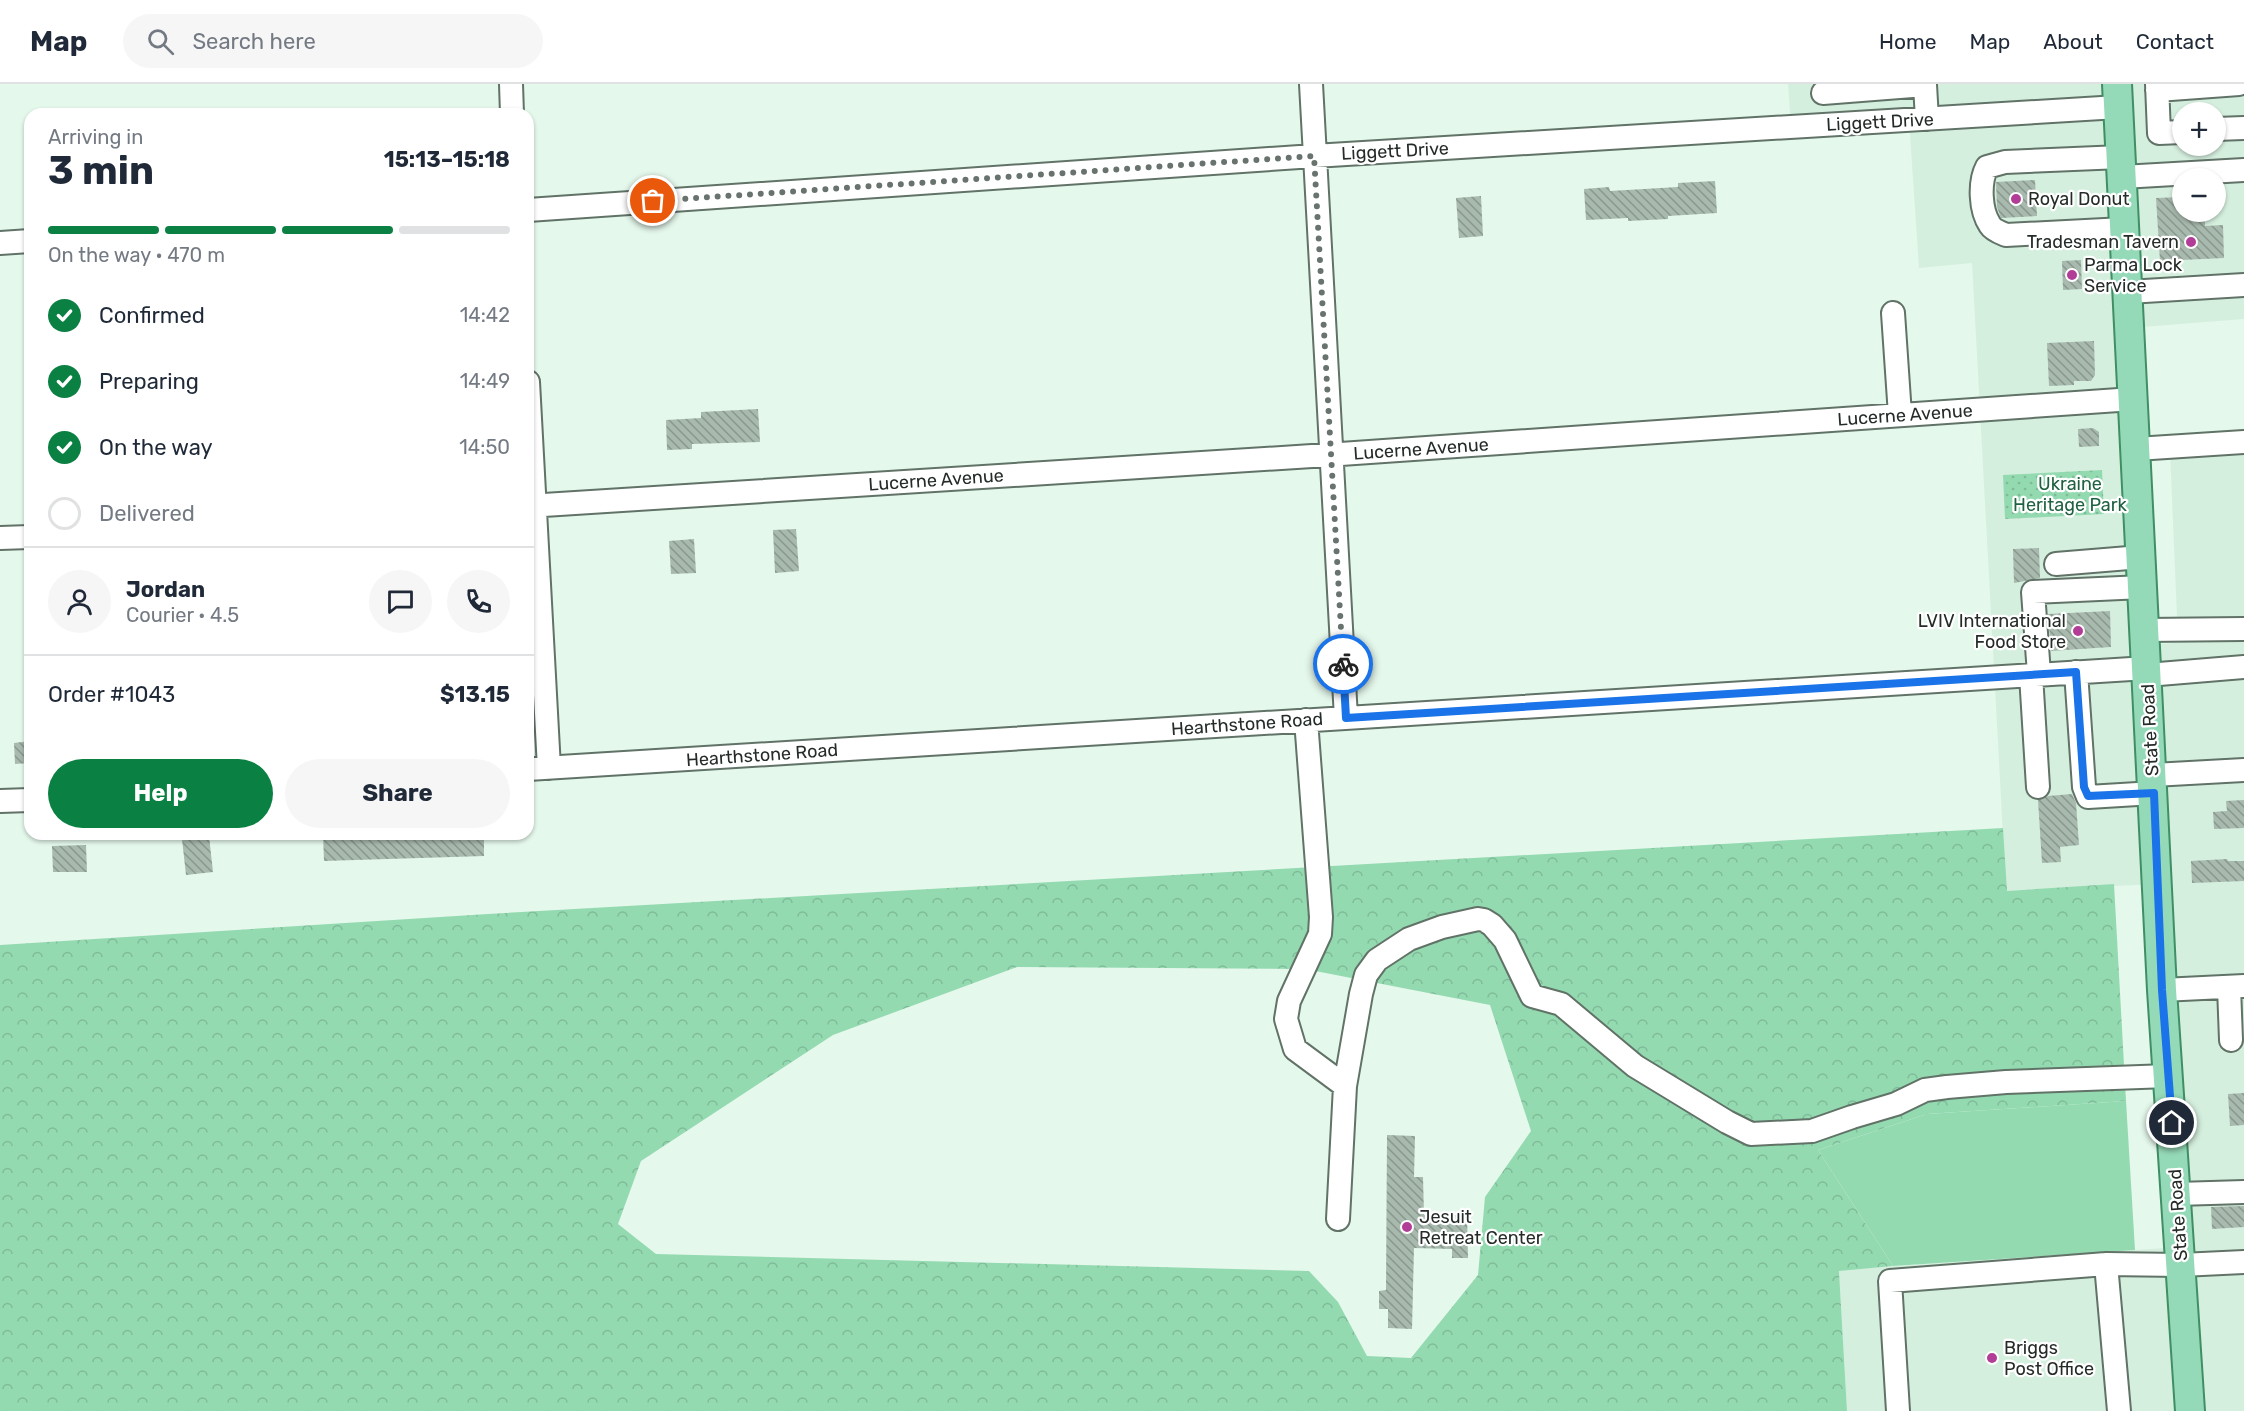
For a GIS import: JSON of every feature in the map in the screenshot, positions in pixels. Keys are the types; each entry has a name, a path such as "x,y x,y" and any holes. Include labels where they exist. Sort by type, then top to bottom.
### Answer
{"main road":[{"name":"State Road","path":"2117,96 2162,990 2190,1411"}],"street":[{"path":"511,84 512,108"},
{"path":"1311,84 1346,718"},
{"path":"1825,125 1822,88 1931,84 1927,119"},
{"path":"2172,132 2159,133 2157,87 2239,84"},
{"name":"Liggett Drive","path":"534,210 1314,156 1927,119 2117,96"},
{"path":"2226,129 2244,128"},
{"path":"2124,229 2006,235 1990,227 1985,215 1981,179 1987,167 2005,162 2244,170"},
{"path":"0,243 24,241"},
{"path":"2128,292 2244,285"},
{"path":"1893,313 1900,415"},
{"name":"Lucerne Avenue","path":"534,505 1331,455 2133,399"},
{"path":"2136,449 2244,442"},
{"path":"534,514 537,524 538,769"},
{"path":"0,538 24,537"},
{"path":"2056,564 2141,558"},
{"path":"2087,562 2090,589"},
{"path":"2038,787 2033,592 2143,586"},
{"path":"2145,630 2198,632 2244,629"},
{"name":"Hearthstone Road","path":"538,769 2076,672 2244,667"},
{"path":"2076,672 2084,787 2088,796 2244,770"},
{"path":"1305,720 1321,917 1320,934 1289,1001 1286,1019 1295,1049 1345,1086"},
{"path":"0,801 24,800"},
{"path":"1338,1219 1345,1086 1366,975 1377,960 1409,939 1442,927 1478,919 1492,925 1505,940 1532,996 1562,1004 1635,1066 1751,1134 1812,1131 1896,1104 1925,1090 2006,1082 2168,1076"},
{"path":"2162,990 2237,987 2231,1040"},
{"path":"2176,1194 2244,1192"},
{"path":"1898,1411 1890,1281 2106,1264 2181,1265 2244,1262"},
{"path":"2106,1264 2119,1411"}],"shaded area":[{"path":"1788,84 2244,84 2244,319 2130,328 2146,645 2244,638 2244,1411 1847,1411 1839,1270 2180,1247 2158,884 2006,891 1972,263 1919,268 1909,120 1791,127"},
{"path":"2244,448 2244,637 2178,641 2170,451"}],"green space":[{"name":"Ukraine Heritage Park","path":"2102,470 2104,514 2005,519 2003,475"},
{"path":"2003,828 2007,891 2114,884 2126,1101 1927,1114 1818,1150 1893,1266 1839,1271 1847,1411 0,1411 0,945 488,914","holes":["1017,967 1305,969 1490,1005 1531,1131 1485,1197 1478,1275 1411,1358 1367,1356 1338,1302 1309,1271 656,1254 618,1224 641,1161 833,1035"]},
{"path":"2126,1101 2135,1250 1893,1266 1818,1150 1927,1114"}],"building":[{"name":"Royal Donut","path":"2035,180 2037,216 2001,218 1997,207 1996,182"},
{"path":"1715,181 1717,213 1668,216 1668,219 1586,220 1584,189 1609,187 1610,191 1678,187 1678,183"},
{"path":"1481,196 1483,236 1459,238 1456,198"},
{"name":"Tradesman Tavern","path":"2172,197 2172,222 2205,222 2205,226 2223,225 2224,258 2160,261 2156,198"},
{"name":"Parma Lock Service","path":"2081,260 2082,289 2063,290 2062,261"},
{"path":"2094,341 2095,375 2091,381 2074,381 2074,385 2049,386 2047,343"},
{"path":"758,409 760,442 692,444 692,449 667,450 666,420 701,418 701,412"},
{"path":"2093,428 2099,432 2099,446 2079,447 2078,429"},
{"path":"796,529 799,571 775,573 773,530"},
{"path":"694,539 696,573 671,574 669,541"},
{"path":"2039,548 2040,578 2014,583 2013,549"},
{"name":"LVIV International Food Store","path":"2110,611 2111,647 2051,651 2048,614"},
{"path":"24,742 24,763 15,764 14,743"},
{"path":"2072,794 2076,803 2079,845 2060,847 2061,862 2042,863 2038,800 2048,796"},
{"path":"2244,800 2244,828 2214,829 2213,812 2227,811 2226,801"},
{"path":"182,840 209,840 213,872 186,875"},
{"path":"323,840 484,840 484,856 324,861"},
{"path":"86,845 87,872 53,872 52,846"},
{"path":"2227,859 2228,861 2244,861 2244,881 2192,883 2191,861"},
{"path":"2244,1093 2244,1125 2230,1126 2228,1094"},
{"path":"1387,1135 1415,1136 1414,1177 1423,1177 1424,1215 1467,1215 1468,1258 1452,1258 1452,1249 1414,1248 1412,1329 1388,1328 1388,1309 1379,1309 1379,1291 1386,1290"},
{"path":"2244,1206 2244,1227 2212,1229 2211,1207"}],"way so far":[{"path":"653,201 1314,156 1343,664"}],"place":[{"name":"Royal Donut","path":"2016,199"},
{"name":"Tradesman Tavern","path":"2191,242"},
{"name":"Parma Lock Service","path":"2072,275"},
{"name":"LVIV International Food Store","path":"2078,631"},
{"name":"Jesuit Retreat Center","path":"1407,1227"},
{"name":"Briggs Post Office","path":"1992,1358"}],"route":[{"path":"1343,664 1346,718 2076,672 2084,787 2088,796 2154,793 2162,990 2172,1123"}]}
